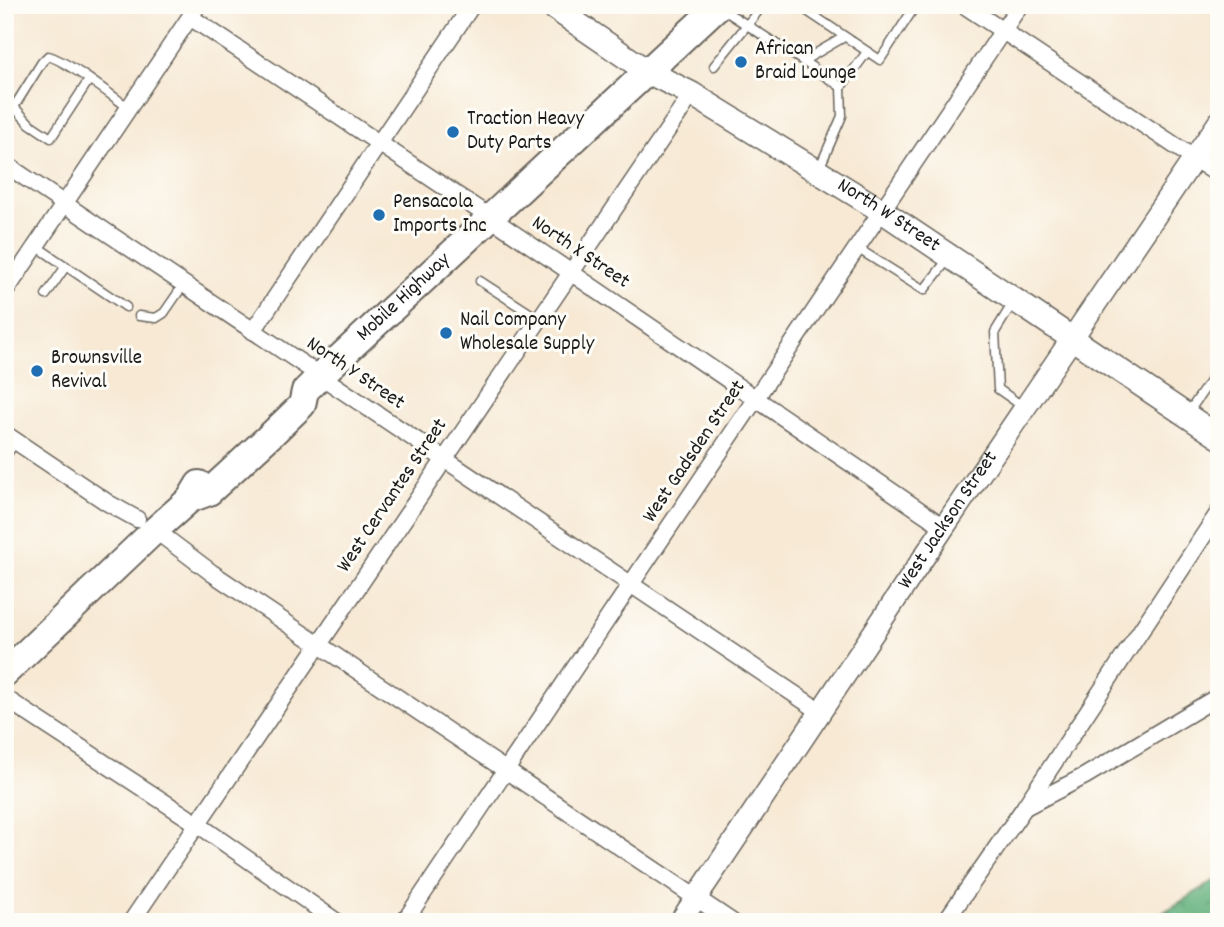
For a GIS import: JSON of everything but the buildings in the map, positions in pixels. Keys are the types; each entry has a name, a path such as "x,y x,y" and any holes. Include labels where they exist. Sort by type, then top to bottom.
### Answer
{"main road":[{"name":"North W Street","path":"550,5 648,72 692,94 882,211 1219,437"},
{"name":"Mobile Highway","path":"5,673 146,524 190,499 201,480 263,420 292,394 313,383 718,6"}],"street":[{"path":"253,331 472,5"},
{"path":"964,5 1219,175"},
{"name":"West Gadsden Street","path":"404,922 1020,5"},
{"path":"5,292 194,11"},
{"name":"North X Street","path":"194,11 379,144 944,527"},
{"name":"West Cervantes Street","path":"131,922 692,94"},
{"name":"West Jackson Street","path":"680,922 1219,122"},
{"name":"North Y Street","path":"5,164 253,331 313,383 444,459 821,712"},
{"path":"10,438 108,503 146,524 212,573 318,645 732,922"},
{"path":"945,922 1024,808 1219,512"},
{"path":"1024,808 1085,776 1219,696"},
{"path":"5,698 196,823 337,922"}],"lane":[{"path":"714,66 763,5"},
{"path":"798,5 880,60 916,5"},
{"path":"718,6 841,87"},
{"path":"803,61 845,37"},
{"path":"818,172 842,116 841,87 867,52"},
{"path":"89,80 51,138 30,124 14,107 42,62 48,57 56,58 89,80 129,108"},
{"path":"36,246 126,307"},
{"path":"857,248 924,290 950,256"},
{"path":"46,295 66,266"},
{"path":"480,281 539,319"},
{"path":"139,316 156,317 164,313 184,284"},
{"path":"1015,300 995,332 998,389 1025,408"},
{"path":"1186,415 1219,368"},
{"path":"5,457 10,438"}],"green space":[{"path":"1219,878 1219,922 1152,922 1156,917"}],"place":[{"name":"African Braid Lounge","path":"741,62"},
{"name":"Traction Heavy Duty Parts","path":"453,132"},
{"name":"Pensacola Imports Inc","path":"379,215"},
{"name":"Nail Company Wholesale Supply","path":"446,333"},
{"name":"Brownsville Revival","path":"37,371"}]}
